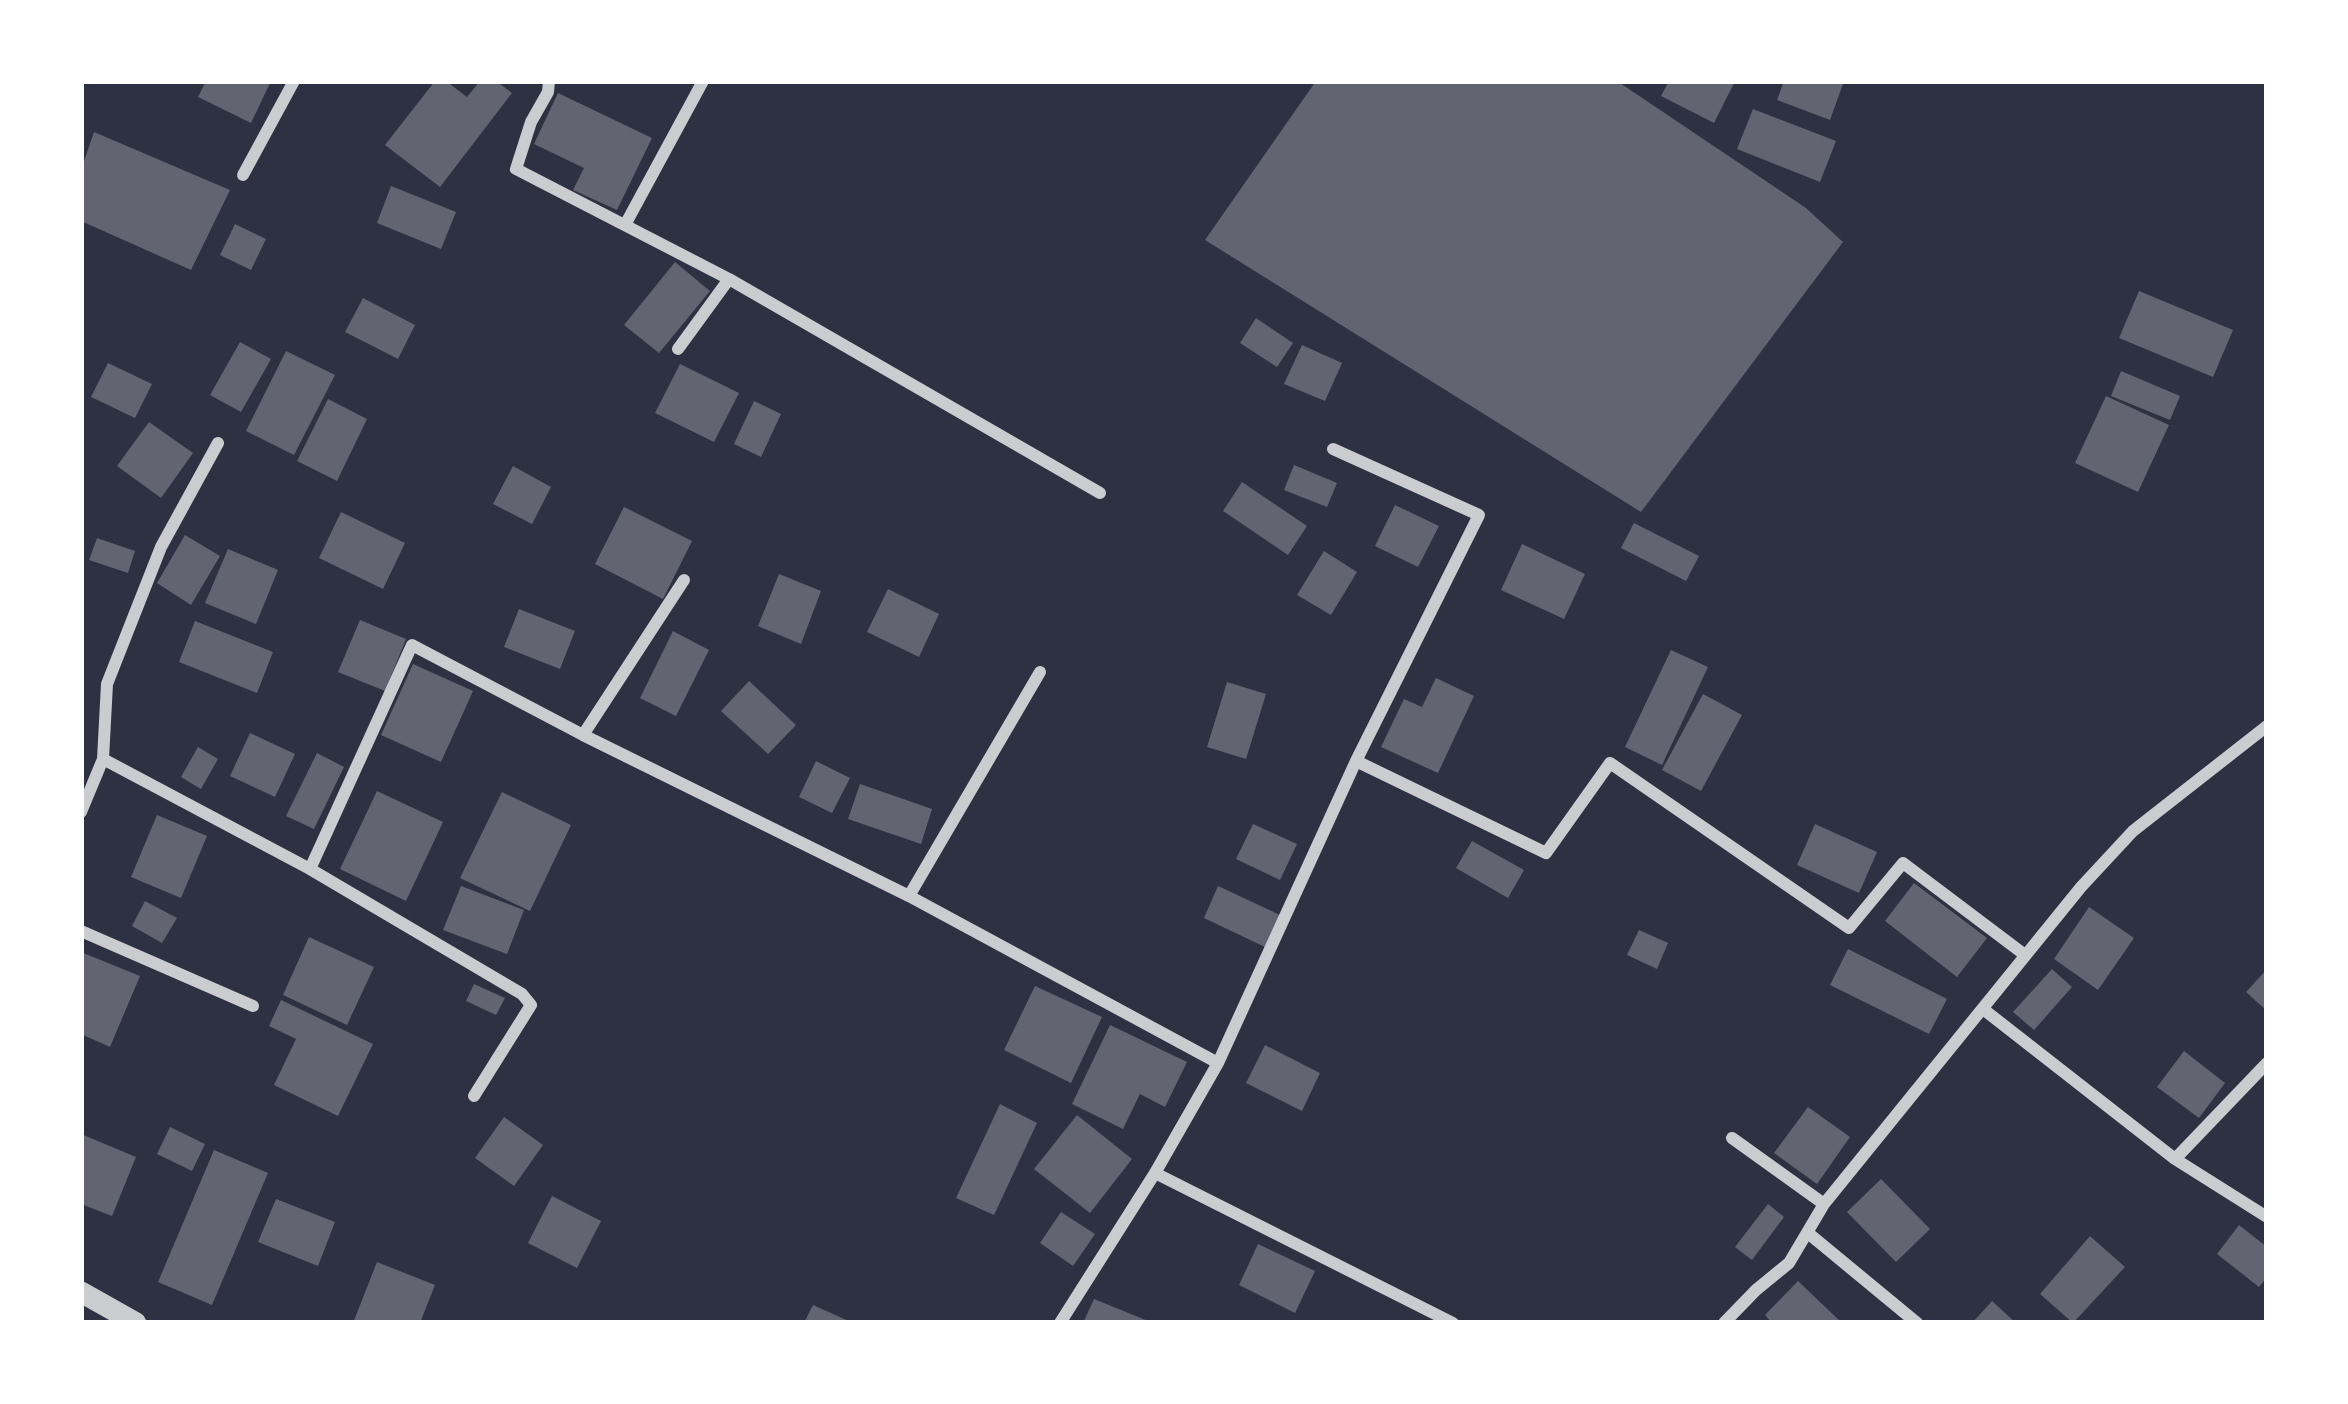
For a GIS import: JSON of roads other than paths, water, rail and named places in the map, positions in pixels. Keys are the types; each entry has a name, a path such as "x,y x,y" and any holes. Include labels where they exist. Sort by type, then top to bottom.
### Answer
{"street":[{"path":"243,175 294,81"},
{"path":"548,81 548,92 531,122 516,169 729,279 1100,493"},
{"path":"625,225 703,81"},
{"path":"678,349 729,279"},
{"path":"81,812 103,759 107,684 161,547 218,443"},
{"path":"1060,1323 1218,1064 1356,761 1479,515 1333,449"},
{"path":"583,735 684,580"},
{"path":"310,869 412,645 908,896 1218,1064"},
{"path":"908,896 1040,672"},
{"path":"1724,1323 1789,1263 1824,1204 2080,887 2133,831 2267,726"},
{"path":"103,759 310,869 522,994 531,1005 474,1096"},
{"path":"1356,761 1546,853 1610,763 1849,928 1903,863 2025,955"},
{"path":"81,932 253,1006"},
{"path":"1983,1009 2175,1159 2267,1217"},
{"path":"2175,1159 2267,1064"},
{"path":"1732,1138 1824,1204"},
{"path":"1154,1173 1453,1323"},
{"path":"1808,1233 1917,1323"},
{"path":"81,1292 136,1323"}]}
